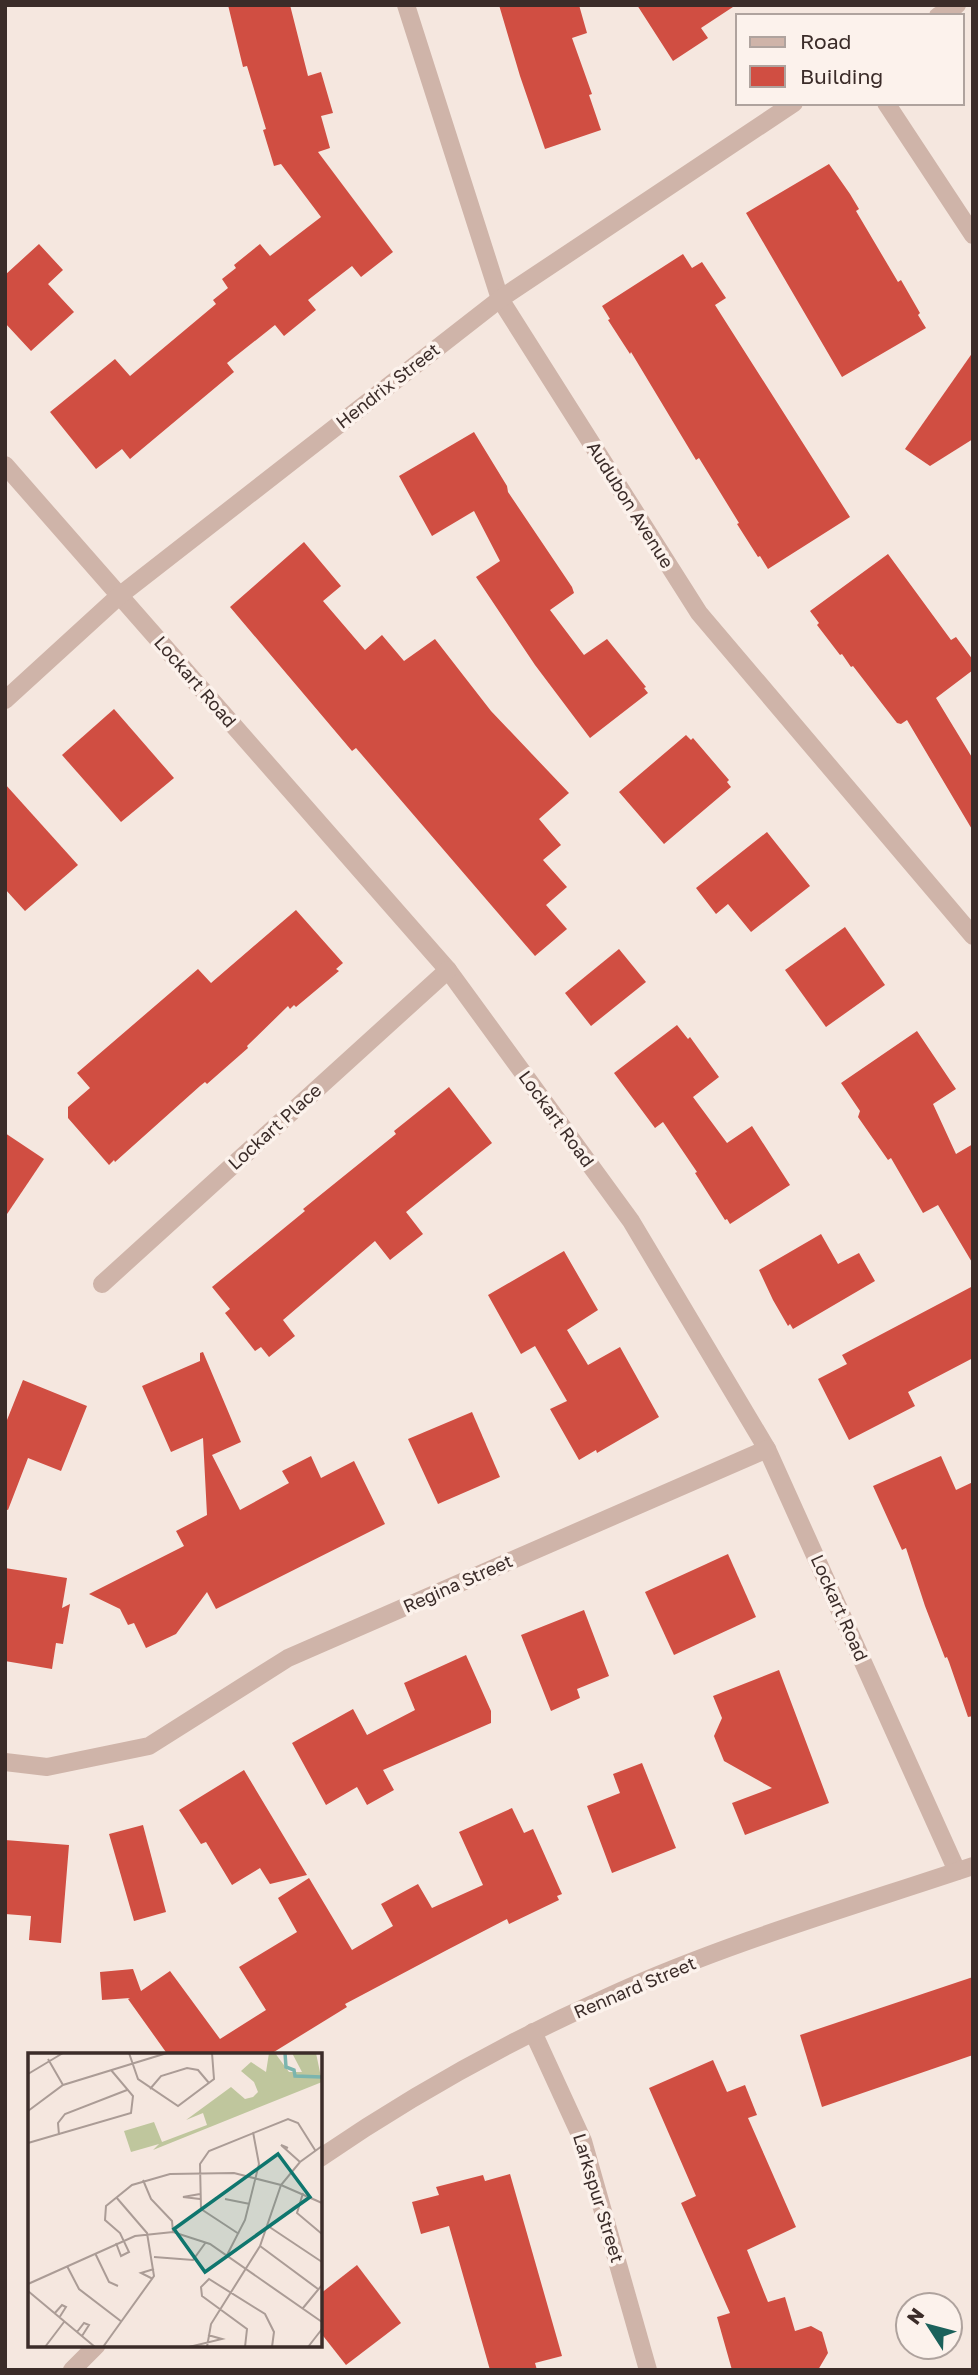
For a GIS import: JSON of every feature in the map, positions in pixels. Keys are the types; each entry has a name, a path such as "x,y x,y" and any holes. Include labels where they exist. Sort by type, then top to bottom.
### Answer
{"street":[{"name":"Audubon Avenue","path":"406,5 500,299 699,613 971,929"},
{"path":"941,14 957,5"},
{"name":"Hendrix Street","path":"5,700 120,596 500,299 791,105"},
{"path":"887,105 973,235"},
{"name":"Lockart Road","path":"5,465 447,970 631,1221 767,1449 965,1868"},
{"name":"Lockart Place","path":"102,1284 447,970"},
{"name":"Regina Street","path":"5,1762 47,1766 149,1746 288,1658 767,1449"},
{"name":"Rennard Street","path":"322,2157 364,2128 533,2032 615,1993 740,1945 965,1868"},
{"name":"Larkspur Street","path":"533,2032 583,2141 648,2370"},
{"path":"72,2370 95,2347"}],"building":[{"path":"228,5 290,5 308,76 321,72 333,113 321,116 330,148 318,152 393,252 361,277 352,266 308,300 316,310 284,336 275,325 227,363 234,372 130,459 122,449 96,469 50,412 115,359 130,376 216,304 213,300 228,288 222,279 236,268 234,265 260,244 270,256 321,217 281,164 274,166 247,66 243,67"},
{"path":"499,5 579,5 587,33 572,38 592,94 589,95 601,130 545,149"},
{"path":"637,5 736,5 701,28 708,38 673,61"},
{"path":"829,164 859,209 856,211 898,282 901,280 926,328 842,377 746,213"},
{"path":"39,244 63,270 48,284 74,312 31,351 5,323 5,275"},
{"path":"683,254 692,268 702,262 726,298 715,305 850,517 768,569 737,524 739,523 699,458 696,460 631,352 630,354 608,320 610,319 602,306"},
{"path":"973,352 973,439 930,466 905,449"},
{"path":"474,432 508,492 572,587 574,593 550,610 584,655 607,639 646,687 644,688 648,693 590,738 535,665 476,577 500,561 474,511 432,536 399,476"},
{"path":"304,542 341,586 323,601 365,650 382,635 404,661 435,639 491,711 569,793 539,819 561,845 543,860 567,887 546,905 567,929 535,956 356,748 352,751 230,607"},
{"path":"888,554 951,640 956,637 973,660 973,670 936,698 973,759 973,831 907,720 901,724 897,723 853,666 840,655 817,625 819,623 810,611"},
{"path":"114,709 174,778 121,822 62,755"},
{"path":"686,735 691,740 693,738 729,780 727,782 731,787 664,844 619,792"},
{"path":"5,784 78,865 25,911 5,889"},
{"path":"767,832 810,886 751,932 728,904 716,914 696,888"},
{"path":"296,910 343,963 336,969 339,971 296,1007 294,1005 290,1009 288,1006 247,1046 248,1048 109,1165 68,1118 68,1107 90,1088 77,1073 198,969 211,983"},
{"path":"845,927 885,985 826,1027 785,970"},
{"path":"619,949 646,982 591,1026 565,993"},
{"path":"677,1025 688,1039 690,1037 719,1077 693,1097 727,1143 752,1126 790,1185 730,1224 663,1122 655,1128 614,1073"},
{"path":"917,1031 956,1089 933,1104 956,1154 973,1144 973,1264 938,1205 923,1213 891,1158 888,1160 858,1117 860,1111 841,1083"},
{"path":"449,1087 492,1143 406,1212 423,1234 390,1260 375,1241 283,1320 295,1336 269,1357 261,1347 255,1351 225,1313 230,1309 212,1287"},
{"path":"5,1133 44,1159 5,1217"},
{"path":"821,1234 838,1264 859,1253 875,1281 793,1329 790,1324 788,1326 773,1300 759,1270"},
{"path":"564,1251 598,1310 567,1330 588,1365 620,1347 659,1417 597,1453 596,1450 579,1460 550,1409 567,1401 535,1346 521,1354 488,1295"},
{"path":"973,1286 973,1358 908,1392 915,1406 849,1440 818,1379 847,1364 842,1355"},
{"path":"203,1352 241,1442 212,1455 240,1510 289,1483 282,1471 311,1456 321,1478 354,1461 385,1524 216,1609 207,1592 176,1634 146,1648 134,1623 128,1625 120,1609 89,1594 184,1546 176,1531 207,1515 203,1438 171,1452 142,1386 200,1361 200,1353"},
{"path":"23,1380 87,1406 61,1471 28,1458 8,1510 5,1509 5,1425"},
{"path":"472,1412 500,1477 438,1504 408,1439"},
{"path":"941,1456 956,1490 973,1482 973,1716 968,1717 949,1662 947,1657 945,1658 925,1606 906,1548 902,1550 873,1486"},
{"path":"728,1554 756,1617 674,1655 645,1592"},
{"path":"5,1568 67,1578 62,1608 70,1604 63,1644 56,1643 52,1669 5,1661"},
{"path":"584,1610 609,1676 577,1689 580,1698 551,1711 521,1635"},
{"path":"466,1655 491,1711 491,1723 383,1770 394,1790 367,1805 357,1787 326,1805 292,1743 353,1709 367,1735 415,1710 404,1683"},
{"path":"779,1670 829,1803 745,1835 732,1803 772,1788 724,1761 714,1736 722,1718 713,1696"},
{"path":"642,1763 676,1848 612,1873 587,1806 620,1793 613,1774"},
{"path":"244,1770 307,1875 270,1884 260,1868 232,1885 206,1842 201,1844 179,1810"},
{"path":"512,1808 524,1833 533,1829 562,1894 557,1896 559,1900 509,1924 507,1919 345,2004 347,2007 272,2053 167,2053 128,1999 130,1998 102,2000 100,1972 133,1969 141,1991 170,1971 220,2039 266,2010 239,1967 297,1932 278,1898 309,1878 352,1950 393,1926 381,1904 418,1884 432,1908 483,1885 459,1832"},
{"path":"143,1825 166,1912 134,1921 109,1834"},
{"path":"5,1840 69,1845 61,1943 29,1940 31,1916 5,1914"},
{"path":"973,1977 973,2055 822,2107 800,2035"},
{"path":"713,2060 727,2092 745,2085 757,2115 748,2118 796,2227 747,2250 768,2302 785,2297 795,2331 811,2326 822,2332 828,2353 818,2370 732,2370 717,2317 730,2313 681,2203 696,2196 649,2088"},
{"path":"510,2174 562,2356 535,2363 537,2370 490,2370 449,2226 421,2234 412,2202 439,2195 436,2187 483,2175 485,2181"},
{"path":"357,2265 401,2323 346,2365 322,2335 322,2292"}]}
